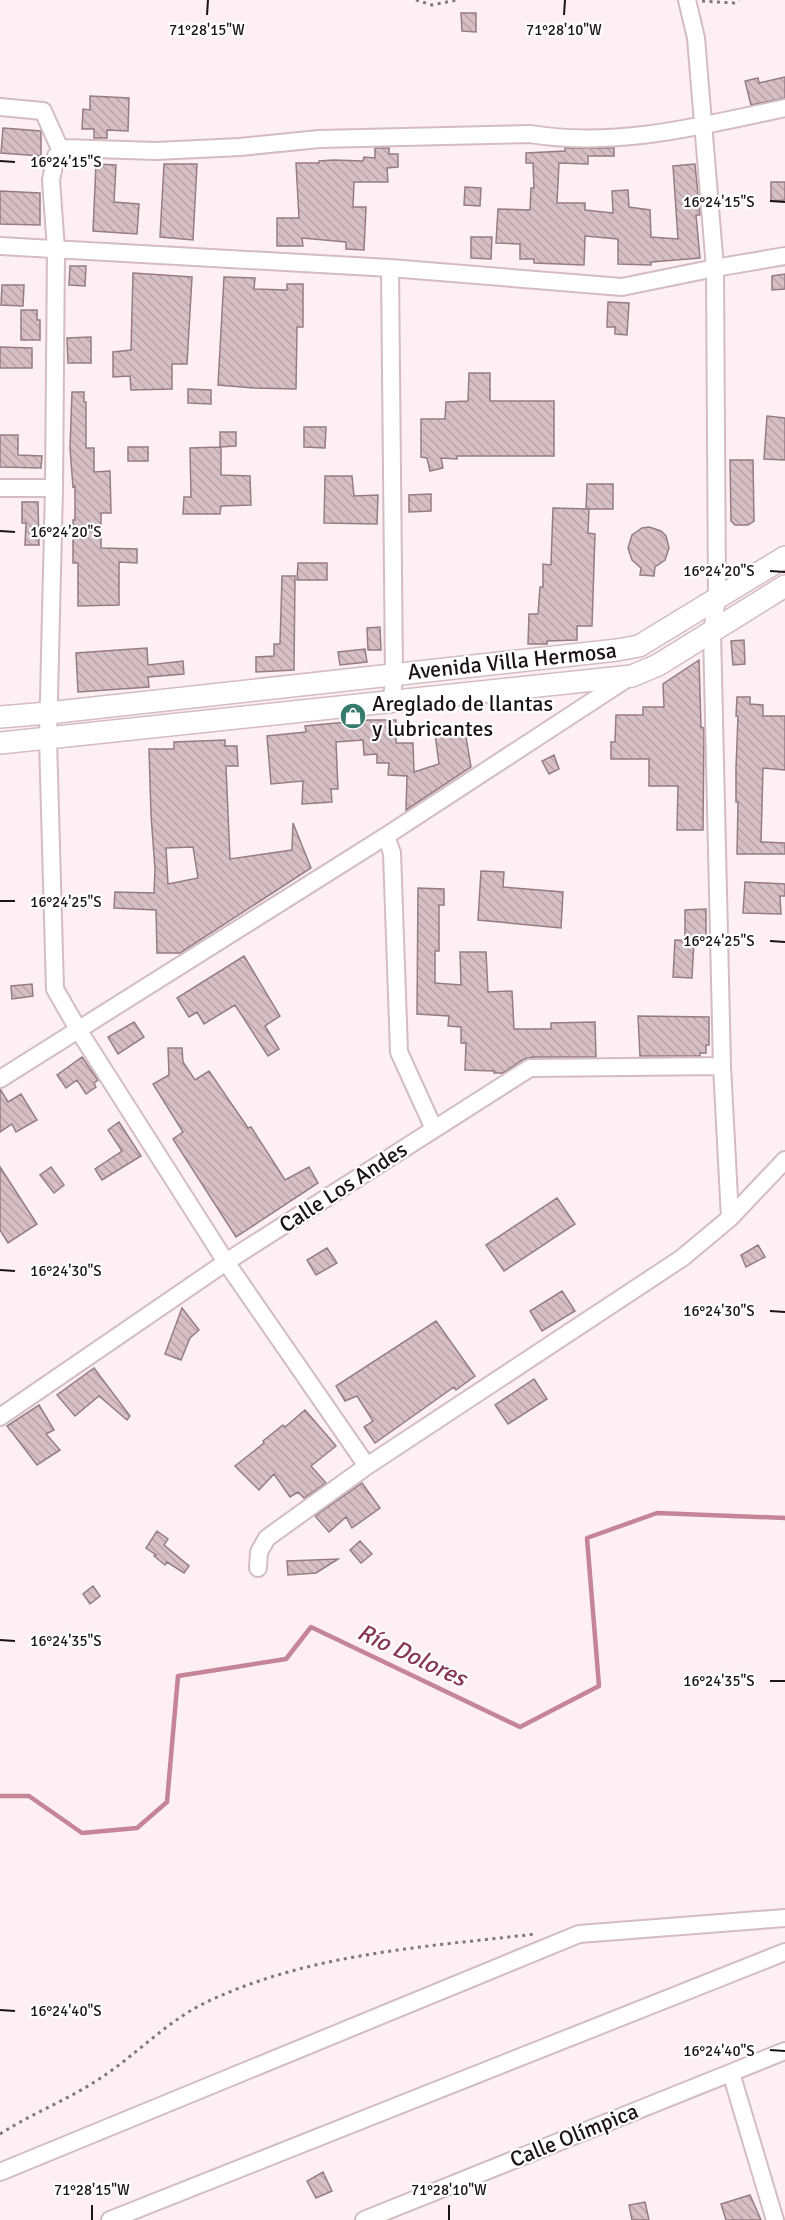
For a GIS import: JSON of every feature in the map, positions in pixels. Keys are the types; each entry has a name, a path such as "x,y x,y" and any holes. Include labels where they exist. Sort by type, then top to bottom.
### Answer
{"street":[{"path":"688,0 696,38 715,268 717,599 712,632 722,1066 730,1218"},
{"path":"0,107 43,111 61,151"},
{"path":"367,1466 226,1262 79,1031 55,989 48,713 54,488 56,249 51,180 56,156 64,148 156,151 240,147 319,139 530,134 558,139 603,139 703,126 785,108"},
{"path":"0,246 390,268 622,287 785,256"},
{"path":"390,268 394,675 392,701"},
{"path":"0,488 54,488"},
{"name":"Avenida Villa Hermosa","path":"0,717 639,646 785,557"},
{"name":"Avenida Villa Hermosa","path":"0,743 632,676 658,665 785,586"},
{"path":"0,1079 386,836 632,676"},
{"path":"386,836 392,853 399,1052 434,1128"},
{"path":"0,1062 26,1062"},
{"name":"Calle Los Andes","path":"0,1417 226,1262 530,1068 722,1066"},
{"path":"258,1568 259,1552 267,1538 367,1466 682,1258 730,1218 785,1160"},
{"path":"0,2172 579,1934 785,1918"},
{"path":"110,2220 785,1952"},
{"name":"Calle Olímpica","path":"364,2220 785,2051"},
{"path":"731,2073 775,2220"}],"path":[{"path":"416,0 432,5 457,0"},
{"path":"688,0 734,3 739,0"},
{"path":"0,2134 27,2117 95,2082 185,2013 237,1989 290,1970 351,1956 541,1933"}],"building":[{"path":"461,13 476,13 476,32 462,31"},
{"path":"785,77 785,98 751,105 745,81 758,78 759,83"},
{"path":"90,96 129,98 128,131 107,130 107,138 94,138 94,129 82,129 83,109 90,110"},
{"path":"3,128 41,131 41,156 1,153"},
{"path":"375,148 389,148 389,154 398,154 398,167 387,168 388,182 354,182 353,207 366,207 364,250 346,249 346,242 302,238 303,246 277,246 277,218 299,218 296,163 319,163 319,161 334,160 363,161 364,157 375,158"},
{"path":"565,148 614,148 614,156 588,156 588,164 559,163 557,203 585,203 585,210 613,213 612,191 628,190 629,207 650,210 651,237 678,239 673,166 695,164 700,215 696,215 700,258 651,262 651,265 618,264 618,239 585,236 584,265 534,263 534,259 520,259 520,244 496,243 498,209 530,210 531,188 534,188 533,163 526,163 526,153 565,151"},
{"path":"96,164 116,165 114,202 139,204 137,234 93,231"},
{"path":"164,164 197,164 193,240 160,237"},
{"path":"771,182 785,182 785,200 771,201"},
{"path":"465,187 481,188 480,206 464,205"},
{"path":"0,191 40,193 40,225 0,224"},
{"path":"471,237 492,237 491,259 471,258"},
{"path":"70,266 86,266 85,286 69,285"},
{"path":"133,273 192,277 187,364 172,364 172,389 131,390 130,376 113,377 113,352 131,350"},
{"path":"785,274 785,289 772,290 772,276"},
{"path":"224,277 255,278 254,289 287,290 287,284 303,284 303,327 297,327 296,389 218,385"},
{"path":"2,285 24,285 23,306 1,305"},
{"path":"608,302 629,303 627,335 615,334 615,327 607,327"},
{"path":"21,310 37,310 37,320 40,320 40,340 21,340"},
{"path":"91,337 91,363 68,363 67,338"},
{"path":"0,347 32,348 32,368 0,368"},
{"path":"469,373 490,373 490,401 554,401 554,456 457,456 457,459 441,458 443,468 430,471 427,458 421,457 421,419 445,419 446,402 468,401"},
{"path":"188,389 211,390 211,404 188,403"},
{"path":"72,392 84,392 86,448 94,448 94,472 110,471 111,513 101,513 101,548 137,549 137,563 119,562 119,605 78,606 78,563 73,563 75,486 73,487 70,448"},
{"path":"767,416 785,418 785,460 764,459"},
{"path":"304,427 326,427 325,448 304,447"},
{"path":"220,432 236,432 236,446 220,447"},
{"path":"0,435 18,435 18,455 42,456 41,468 0,467"},
{"path":"128,447 148,447 148,461 128,461"},
{"path":"221,447 221,475 250,476 251,505 221,506 220,514 183,514 184,497 191,497 190,448"},
{"path":"730,460 753,460 754,521 748,525 735,525 731,521"},
{"path":"325,476 352,476 354,496 378,495 377,524 324,523"},
{"path":"587,484 613,484 613,509 586,509"},
{"path":"431,494 431,511 409,512 409,495"},
{"path":"22,502 38,502 39,545 25,545 26,523 22,523"},
{"path":"553,508 589,509 588,533 595,534 592,626 577,626 577,640 528,644 529,614 538,614 540,587 543,587 543,564 551,565"},
{"path":"649,527 661,531 666,536 669,548 665,560 655,567 654,576 640,575 641,568 632,560 628,548 632,535 642,528"},
{"path":"298,563 327,563 327,580 297,580"},
{"path":"282,576 295,576 294,670 256,672 256,657 274,656 274,644 280,644"},
{"path":"380,627 381,650 368,650 367,628"},
{"path":"744,640 745,664 733,665 731,641"},
{"path":"147,648 148,665 183,661 184,674 148,677 149,687 78,692 76,653"},
{"path":"365,649 367,662 340,665 338,652"},
{"path":"699,660 701,727 704,728 703,830 677,830 678,786 649,786 649,759 611,759 611,742 615,742 616,715 643,715 643,707 664,707 663,684"},
{"path":"737,697 750,697 750,704 763,705 763,716 785,716 785,770 763,768 761,842 785,843 785,854 737,854"},
{"path":"396,720 396,743 413,743 414,772 439,764 435,734 465,731 471,767 406,810 407,776 388,775 389,763 377,763 377,754 364,755 363,740 336,742 338,789 331,789 332,802 302,804 303,781 271,784 267,736 306,732 305,726"},
{"path":"225,740 225,746 237,746 238,766 226,766 230,859 292,850 293,823 311,868 180,953 157,953 156,910 114,908 115,892 154,893 155,869 149,749 174,749 174,742","holes":["193,847 198,878 168,884 166,848"]},
{"path":"554,755 559,769 549,774 542,761"},
{"path":"481,871 504,872 503,887 563,892 561,928 478,920"},
{"path":"745,882 785,884 785,896 780,896 781,914 743,913"},
{"path":"418,888 444,889 444,905 439,905 439,951 435,951 435,983 461,985 460,952 486,952 488,992 512,991 514,1029 551,1029 551,1023 595,1022 596,1057 533,1057 524,1059 503,1073 465,1070 466,1043 461,1043 461,1027 448,1026 449,1016 417,1014"},
{"path":"706,909 706,937 685,938 685,910"},
{"path":"675,940 694,941 692,978 673,977"},
{"path":"244,956 280,1016 265,1026 279,1049 268,1056 235,1005 204,1024 197,1012 189,1017 177,998"},
{"path":"32,984 33,996 12,999 11,986"},
{"path":"638,1016 709,1017 709,1045 706,1045 706,1053 700,1053 700,1056 640,1056"},
{"path":"134,1022 144,1037 118,1054 108,1037"},
{"path":"168,1048 182,1048 183,1062 195,1080 209,1071 248,1128 251,1127 285,1180 309,1167 318,1183 236,1237 173,1139 183,1132 153,1084 169,1075"},
{"path":"82,1057 98,1080 94,1083 96,1087 86,1094 77,1080 66,1088 57,1075"},
{"path":"0,1089 8,1102 21,1094 37,1120 16,1132 12,1124 0,1132"},
{"path":"119,1122 141,1156 102,1180 95,1169 122,1151 108,1130"},
{"path":"0,1167 37,1224 8,1243 0,1230"},
{"path":"51,1167 64,1185 54,1193 40,1175"},
{"path":"557,1198 575,1224 504,1271 486,1245"},
{"path":"758,1245 765,1257 746,1267 741,1255"},
{"path":"327,1248 337,1263 316,1275 307,1260"},
{"path":"562,1291 575,1311 542,1331 530,1311"},
{"path":"182,1308 199,1330 190,1338 181,1360 165,1354"},
{"path":"436,1321 475,1376 456,1390 454,1387 375,1443 364,1427 373,1421 357,1396 345,1401 336,1386"},
{"path":"94,1368 130,1416 127,1420 99,1396 75,1416 57,1395"},
{"path":"534,1379 547,1399 508,1424 495,1405"},
{"path":"39,1405 54,1430 46,1434 60,1450 37,1465 7,1426"},
{"path":"305,1410 336,1446 311,1466 326,1483 304,1498 298,1492 290,1497 274,1474 259,1490 235,1466 283,1425 285,1427"},
{"path":"362,1483 380,1508 352,1528 346,1517 329,1532 315,1516"},
{"path":"157,1531 168,1539 164,1545 189,1566 184,1573 167,1562 165,1565 146,1548"},
{"path":"360,1541 372,1554 361,1563 350,1550"},
{"path":"338,1559 316,1573 288,1575 287,1561"},
{"path":"93,1586 100,1596 90,1604 83,1594"},
{"path":"323,2172 332,2191 316,2198 307,2181"},
{"path":"750,2195 761,2220 726,2220 721,2204"},
{"path":"645,2202 649,2220 632,2220 629,2205"}],"waterway":[{"name":"Río Dolores","path":"0,1796 29,1796 82,1833 137,1828 167,1802 178,1676 286,1659 311,1627 520,1727 599,1686 587,1538 657,1513 785,1518"}],"place":[{"name":"Areglado de llantas y lubricantes","path":"353,716"}]}
